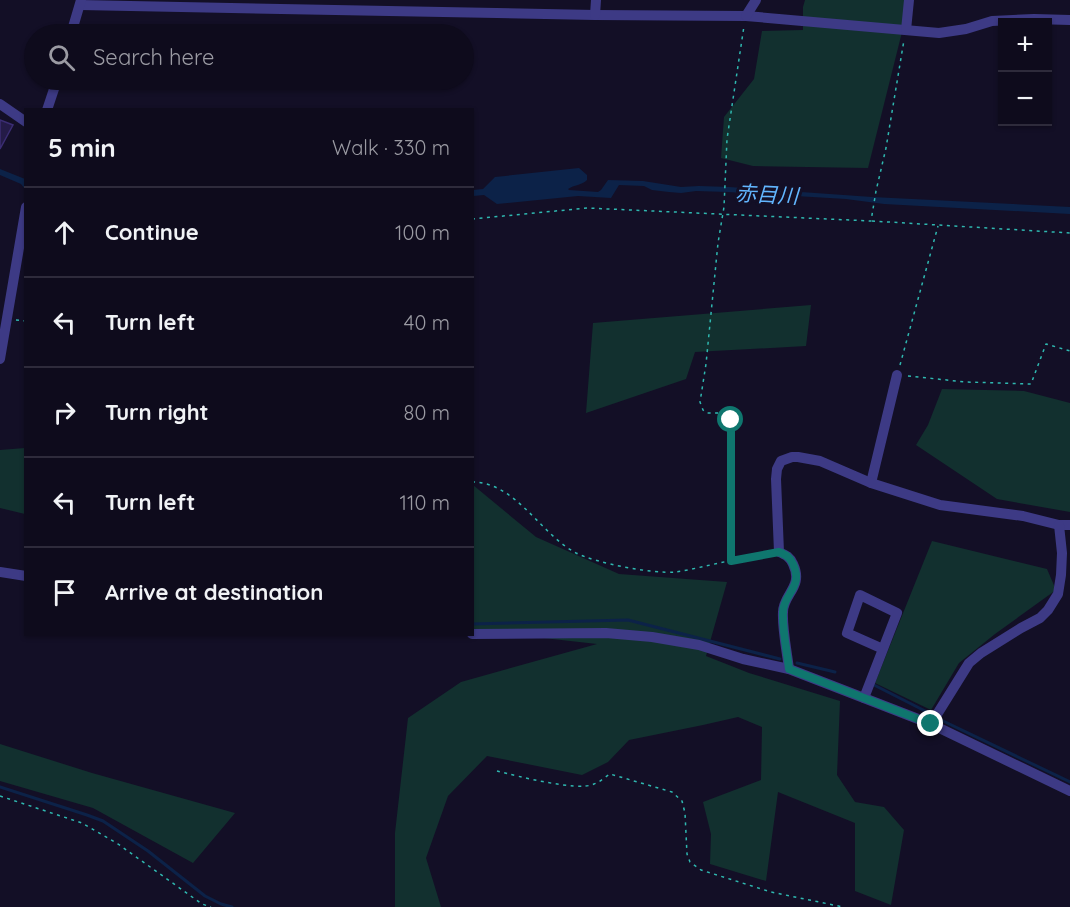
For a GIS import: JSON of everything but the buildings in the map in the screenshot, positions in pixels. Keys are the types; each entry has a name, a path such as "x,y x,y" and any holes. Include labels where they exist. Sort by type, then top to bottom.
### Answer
{"street":[{"path":"596,0 596,15"},
{"path":"746,16 756,0"},
{"path":"906,30 909,0"},
{"path":"74,24 81,2 596,15 746,16 939,33 966,29 992,21 1070,20"},
{"path":"48,108 54,90"},
{"path":"0,104 24,121"},
{"path":"0,359 24,216"},
{"path":"871,483 897,375"},
{"path":"789,669 783,610 796,583 796,571 790,559 779,552 776,479 781,461 798,457 820,461 871,483 940,506 1023,516 1065,525 1058,594 1048,610 1040,618 981,653 969,663 931,724"},
{"path":"0,572 24,576"},
{"path":"864,698 897,613 860,595 847,633 883,649"},
{"path":"474,634 606,633 652,637 699,645 743,659 789,669 931,724 1070,791"}],"path":[{"path":"731,561 731,420 726,413 707,413 700,402 724,207 727,139 746,16"},
{"path":"871,221 906,30"},
{"path":"474,219 587,208 1070,233"},
{"path":"938,226 897,375 966,382 1031,384 1046,344 1070,351"},
{"path":"474,482 494,486 519,502 554,538 577,553 615,565 673,572 779,552"},
{"path":"497,771 563,785 585,786 593,785 610,774 672,792 682,801 685,813 687,854 690,862 701,870 771,892 843,907"},
{"path":"0,796 82,823 118,844 202,904 211,907"}],"green space":[{"path":"805,0 910,0 868,168 753,166 721,158 724,117 754,79 762,31 803,30"},
{"path":"811,305 806,346 695,352 686,379 586,413 593,323"},
{"path":"942,389 1024,391 1070,403 1070,512 997,499 916,445 928,425"},
{"path":"24,448 24,514 0,508 0,450"},
{"path":"474,486 536,537 619,574 727,582 706,656 749,673 840,701 837,775 855,802 884,807 904,830 891,905 855,891 855,823 778,792 766,881 710,864 711,834 703,802 761,780 762,727 738,717 629,740 608,762 582,775 487,756 448,796 426,858 441,907 395,907 395,833 408,718 461,682 597,644 474,630"},
{"path":"932,541 1047,569 1056,590 959,663 931,710 875,683"},
{"path":"0,744 92,773 235,813 193,863 93,808 0,781"}],"water":[{"name":"赤目川","path":"579,168 587,175 587,180 569,190 598,192 608,180 643,181 681,187 729,187 1070,207 1070,214 884,204 846,199 728,192 681,193 652,190 644,186 619,185 611,198 578,196 497,204 484,195 474,196 474,190 483,189 495,177"},
{"path":"0,169 24,179 24,188 21,184 0,175"}],"waterway":[{"path":"474,624 628,620 780,659"},
{"path":"797,663 835,672"},
{"path":"874,685 931,714"},
{"path":"941,720 1070,782"},
{"path":"0,787 103,821 148,851 205,896 232,907"}],"route":[{"path":"731,420 731,561 779,552 790,559 796,571 796,583 783,610 789,669 931,724"}]}
